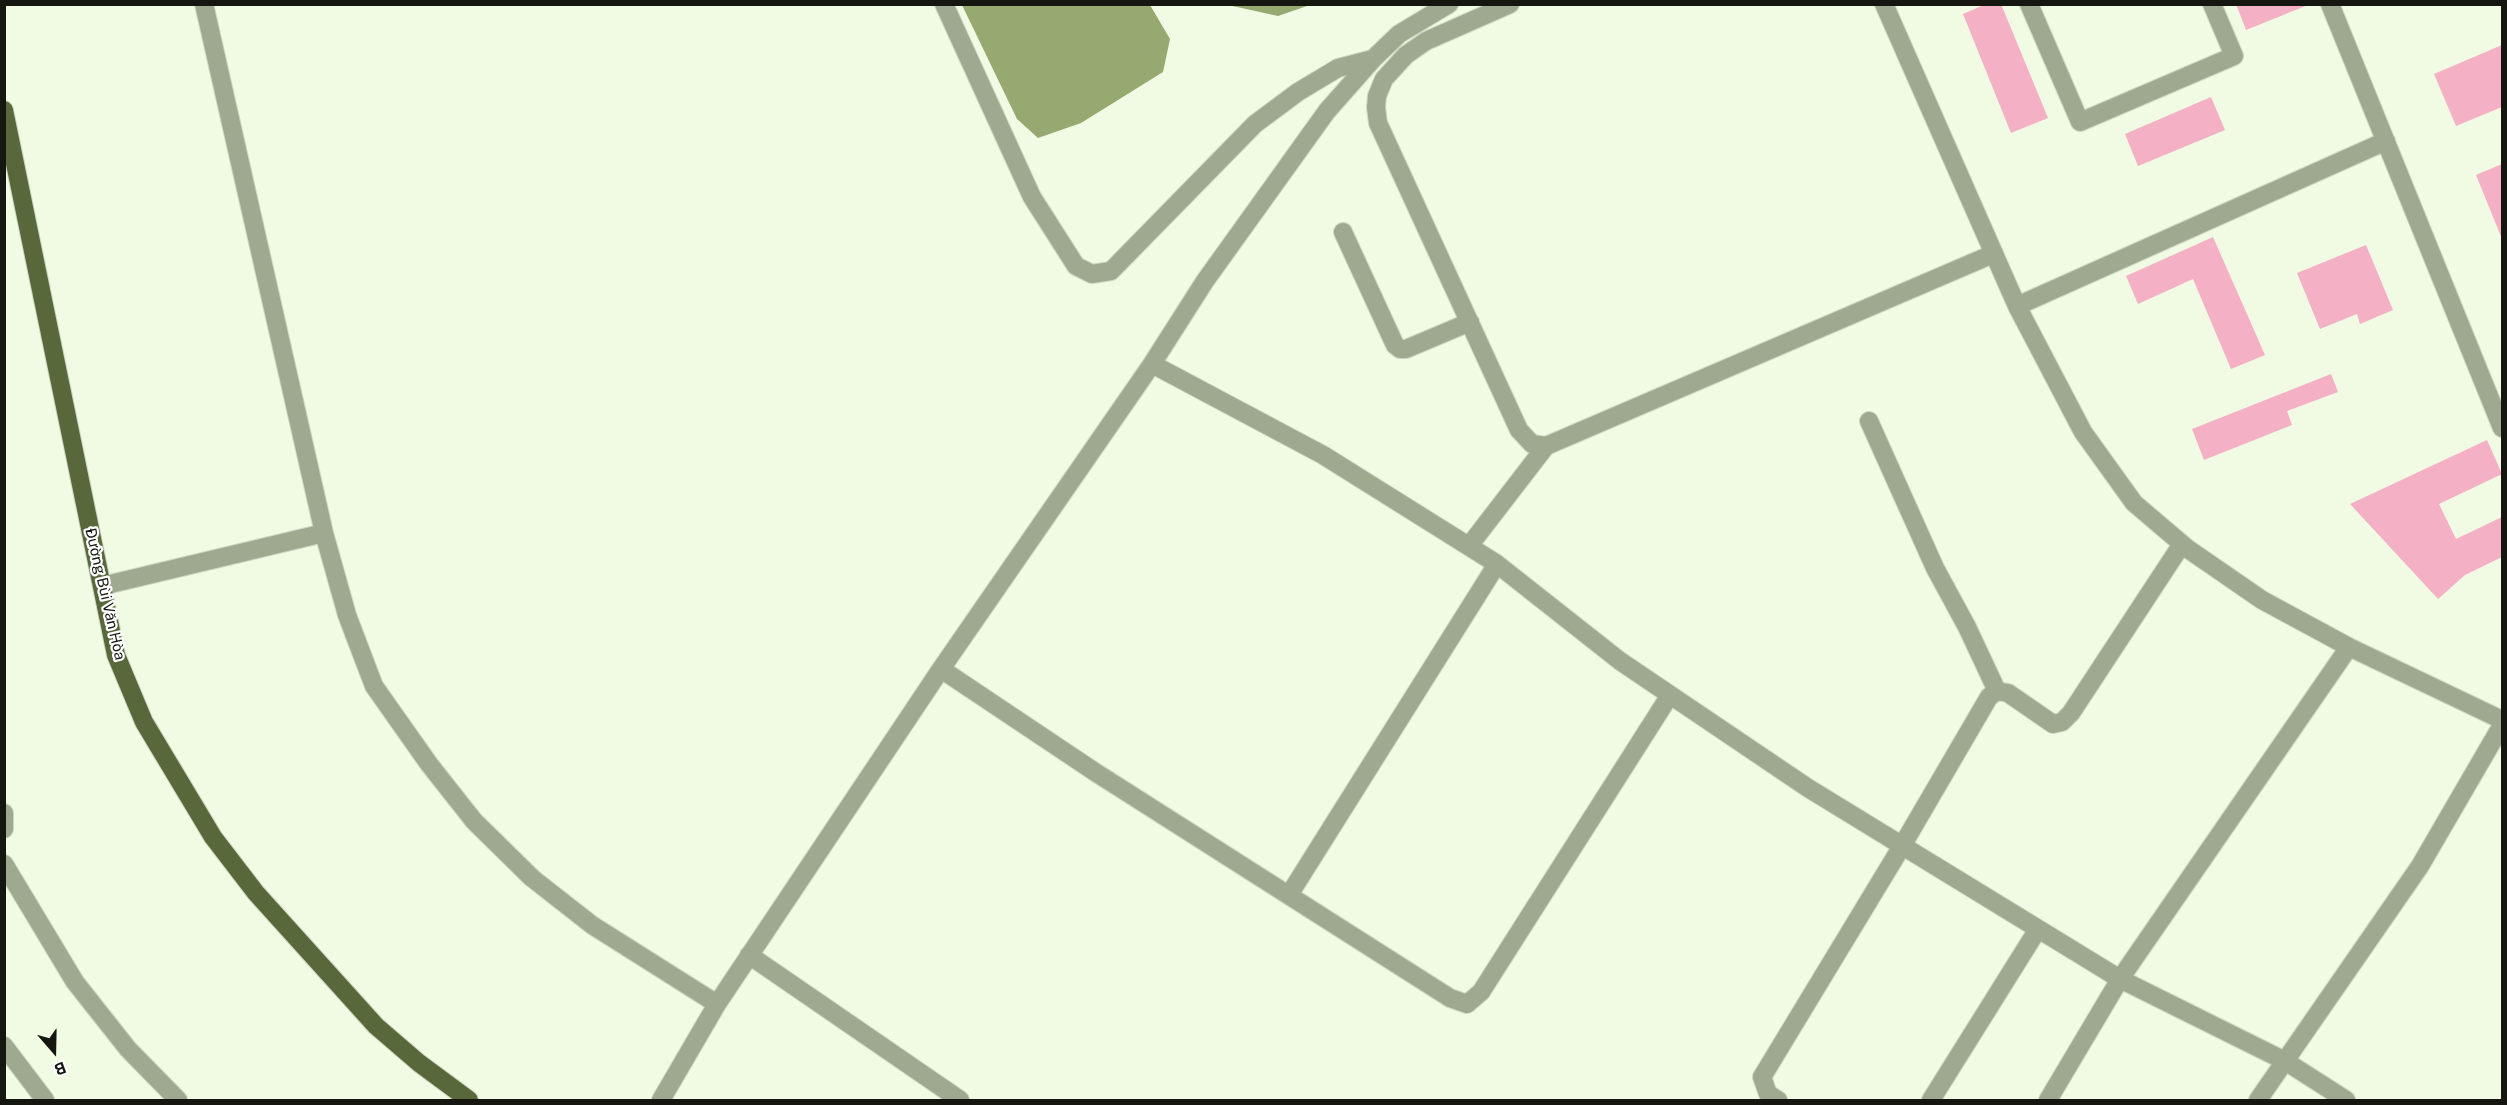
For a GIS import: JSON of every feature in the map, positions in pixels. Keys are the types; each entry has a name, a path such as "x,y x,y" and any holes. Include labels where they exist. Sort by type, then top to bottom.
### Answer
{"main road":[{"name":"Đường Bùi Văn Hòa","path":"4,110 116,655 144,722 213,837 256,893 375,1026 469,1101"}],"street":[{"path":"204,4 324,533 347,615 374,686 429,764 474,821 532,878 592,925 717,1004"},
{"path":"944,4 1032,198 1076,266 1092,274 1111,271 1255,124 1298,92 1338,68 1373,59"},
{"path":"661,1101 717,1004 749,955 941,669 1152,364 1204,281 1327,111 1373,59 1399,34 1449,4"},
{"path":"1510,4 1426,41 1406,55 1384,79 1377,96 1376,107 1378,123 1519,430 1532,444 1546,446"},
{"path":"1884,4 2017,306 2083,432 2134,503 2182,544 2262,600 2349,647 2502,722 2420,866 2258,1101"},
{"path":"2029,4 2080,122 2234,56 2212,4"},
{"path":"2330,4 2502,428"},
{"path":"2017,306 2386,141"},
{"path":"1343,232 1395,345 1400,349 1407,349 1470,322"},
{"path":"1469,546 1546,446 1993,254"},
{"path":"1152,364 1323,455 1497,564 1620,661 1808,788 2120,979 2285,1061 2346,1101"},
{"path":"1869,421 1935,568 1967,627 1997,691"},
{"path":"102,586 324,533"},
{"path":"1997,691 2008,693 2053,724 2062,722 2182,544"},
{"path":"1289,895 1497,564"},
{"path":"2048,1101 2120,979 2349,647"},
{"path":"941,669 1095,772 1450,998 1467,1004 1481,992 1670,695"},
{"path":"1778,1101 1768,1094 1762,1077 1989,698 1997,691"},
{"path":"4,813 4,829"},
{"path":"4,864 75,982 128,1049 178,1101"},
{"path":"1930,1101 2038,929"},
{"path":"749,955 960,1101"},
{"path":"4,1046 45,1101"}],"shaded area":[{"path":"1310,4 1278,16 1228,5"},
{"path":"962,5 1150,5 1170,39 1163,72 1081,123 1038,138 1017,119"}],"building":[{"path":"1986,4 2001,4 2048,118 2011,133 1963,14"},
{"path":"2236,4 2308,4 2308,5 2246,30"},
{"path":"2502,45 2502,107 2456,126 2434,74"},
{"path":"2211,97 2225,130 2138,166 2125,134"},
{"path":"2502,164 2502,239 2476,175"},
{"path":"2213,237 2265,355 2231,369 2193,279 2138,304 2126,276"},
{"path":"2366,245 2393,310 2360,324 2357,314 2320,329 2297,273"},
{"path":"2331,374 2338,392 2287,411 2292,425 2204,460 2192,429"},
{"path":"2487,440 2502,474 2439,504 2456,539 2502,517 2502,557 2465,575 2438,599 2350,504"}]}
